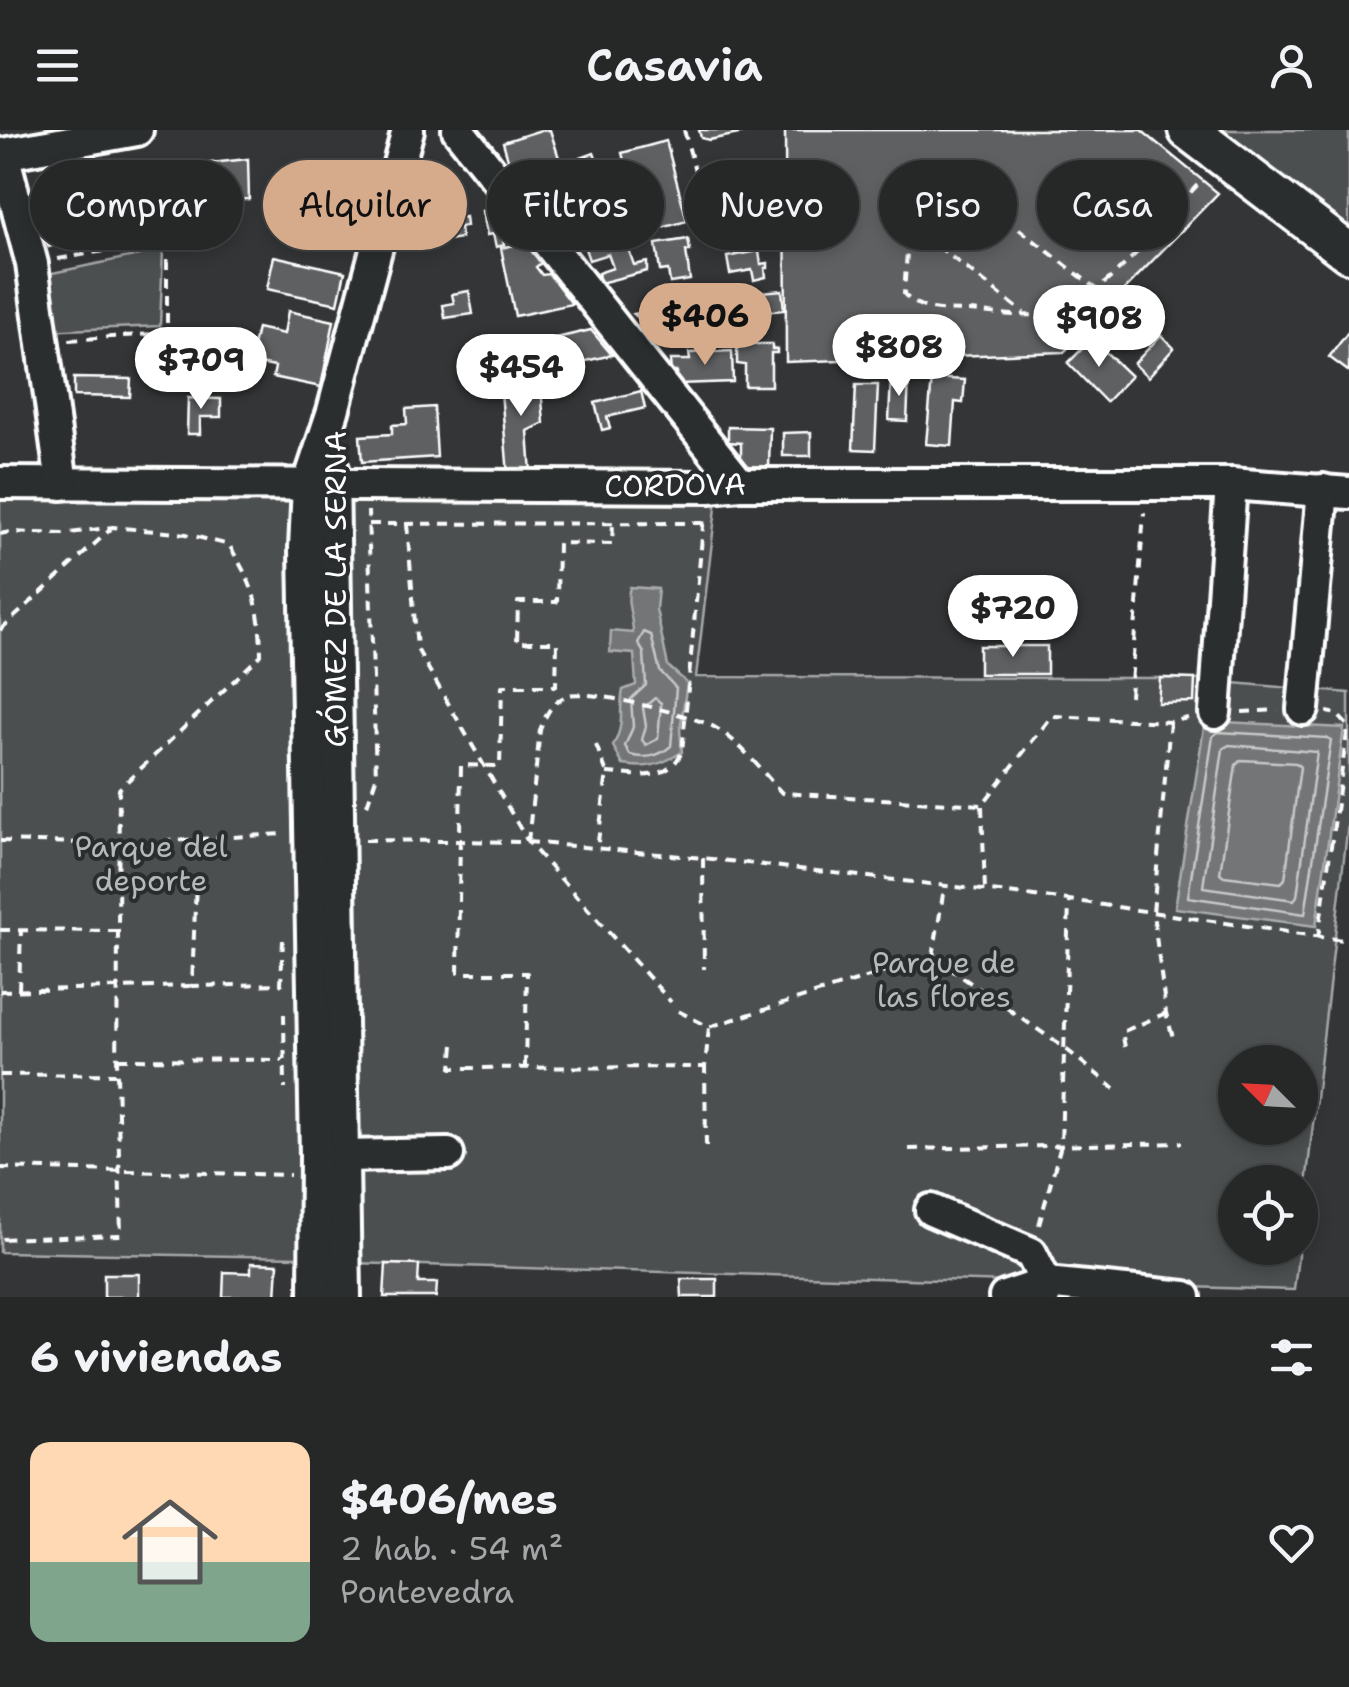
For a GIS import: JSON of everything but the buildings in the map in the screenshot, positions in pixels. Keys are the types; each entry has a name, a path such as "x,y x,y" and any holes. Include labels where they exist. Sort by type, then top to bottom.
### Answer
{"main road":[{"path":"1188,130 1349,253"}],"street":[{"path":"62,484 32,264 3,154 137,130"},
{"name":"GÓMEZ DE LA SERNA","path":"315,1297 322,1045 320,486 334,411 408,130"},
{"path":"458,130 740,484"},
{"name":"CORDOVA","path":"0,483 709,487 1231,484 1336,492"},
{"path":"1215,713 1231,484"},
{"path":"1302,709 1336,492"},
{"name":"GÓMEZ DE LA SERNA","path":"322,1045 343,1156 345,1297"},
{"path":"343,1156 448,1154"},
{"path":"931,1210 1032,1253 1045,1290"},
{"path":"1005,1297 1045,1290 1186,1297"}],"path":[{"path":"684,130 692,160"},
{"path":"906,250 902,285 911,302 929,309 1051,313 1075,305 1098,290 1222,156"},
{"path":"1017,227 1098,290"},
{"path":"32,264 162,241 167,244 168,330 164,334 43,342"},
{"path":"943,250 1026,314"},
{"path":"1130,696 1146,484"},
{"path":"608,773 656,776 676,764 682,752 709,487"},
{"path":"368,524 703,522"},
{"path":"525,1067 526,973 458,972 461,765 500,766 502,686 556,686 557,642 517,642 518,602 557,602 558,544 612,544 613,523"},
{"path":"407,524 416,649 528,842 671,1002"},
{"path":"0,534 63,534 113,527 186,534 229,545 248,577 260,609 262,655 119,789 116,1074 121,1236 0,1239"},
{"path":"0,630 113,527"},
{"path":"528,842 540,730 546,714 569,696 588,695 684,715 714,726 737,744 782,793 982,805"},
{"path":"985,891 982,805 1052,716 1170,722 1215,713 1302,709 1337,714 1348,726 1318,938"},
{"path":"1170,722 1153,913 1166,1013 1174,1041"},
{"path":"596,745 608,773 598,850"},
{"path":"0,841 119,844 286,834"},
{"path":"356,840 528,842 703,858 1069,900 1349,941"},
{"path":"703,858 704,969"},
{"path":"118,885 196,882 192,986"},
{"path":"933,957 944,888"},
{"path":"1032,1253 1061,1145 1069,900"},
{"path":"0,930 118,932"},
{"path":"19,990 21,930"},
{"path":"678,1011 709,1027 933,957"},
{"path":"933,957 1066,1049 1115,1089"},
{"path":"0,991 281,984"},
{"path":"1126,1047 1122,1032 1166,1013"},
{"path":"706,1146 704,1067 709,1027"},
{"path":"118,1059 322,1045"},
{"path":"454,1045 452,1068 704,1067"},
{"path":"0,1075 116,1074"},
{"path":"910,1149 1182,1143"},
{"path":"0,1168 291,1175"}],"green space":[{"path":"1221,130 1349,130 1349,227"},
{"path":"163,250 160,326 42,331 33,277"},
{"name":"Parque del deporte","path":"0,469 299,471 299,1257 0,1252"},
{"name":"Parque de las flores","path":"341,494 717,499 696,677 1174,678 1349,693 1349,815 1318,1081 1318,1045 1218,1045 1218,1145 1311,1145 1308,1165 1218,1165 1218,1265 1297,1265 1294,1290 351,1263 358,942 349,816 344,798"}],"water":[{"path":"630,587 658,589 656,609 668,666 687,683 680,730 682,752 647,766 623,765 613,746 621,724 623,690 636,685 634,654 610,652 611,631 633,633"},
{"path":"1205,721 1344,728 1316,926 1175,908"}]}
